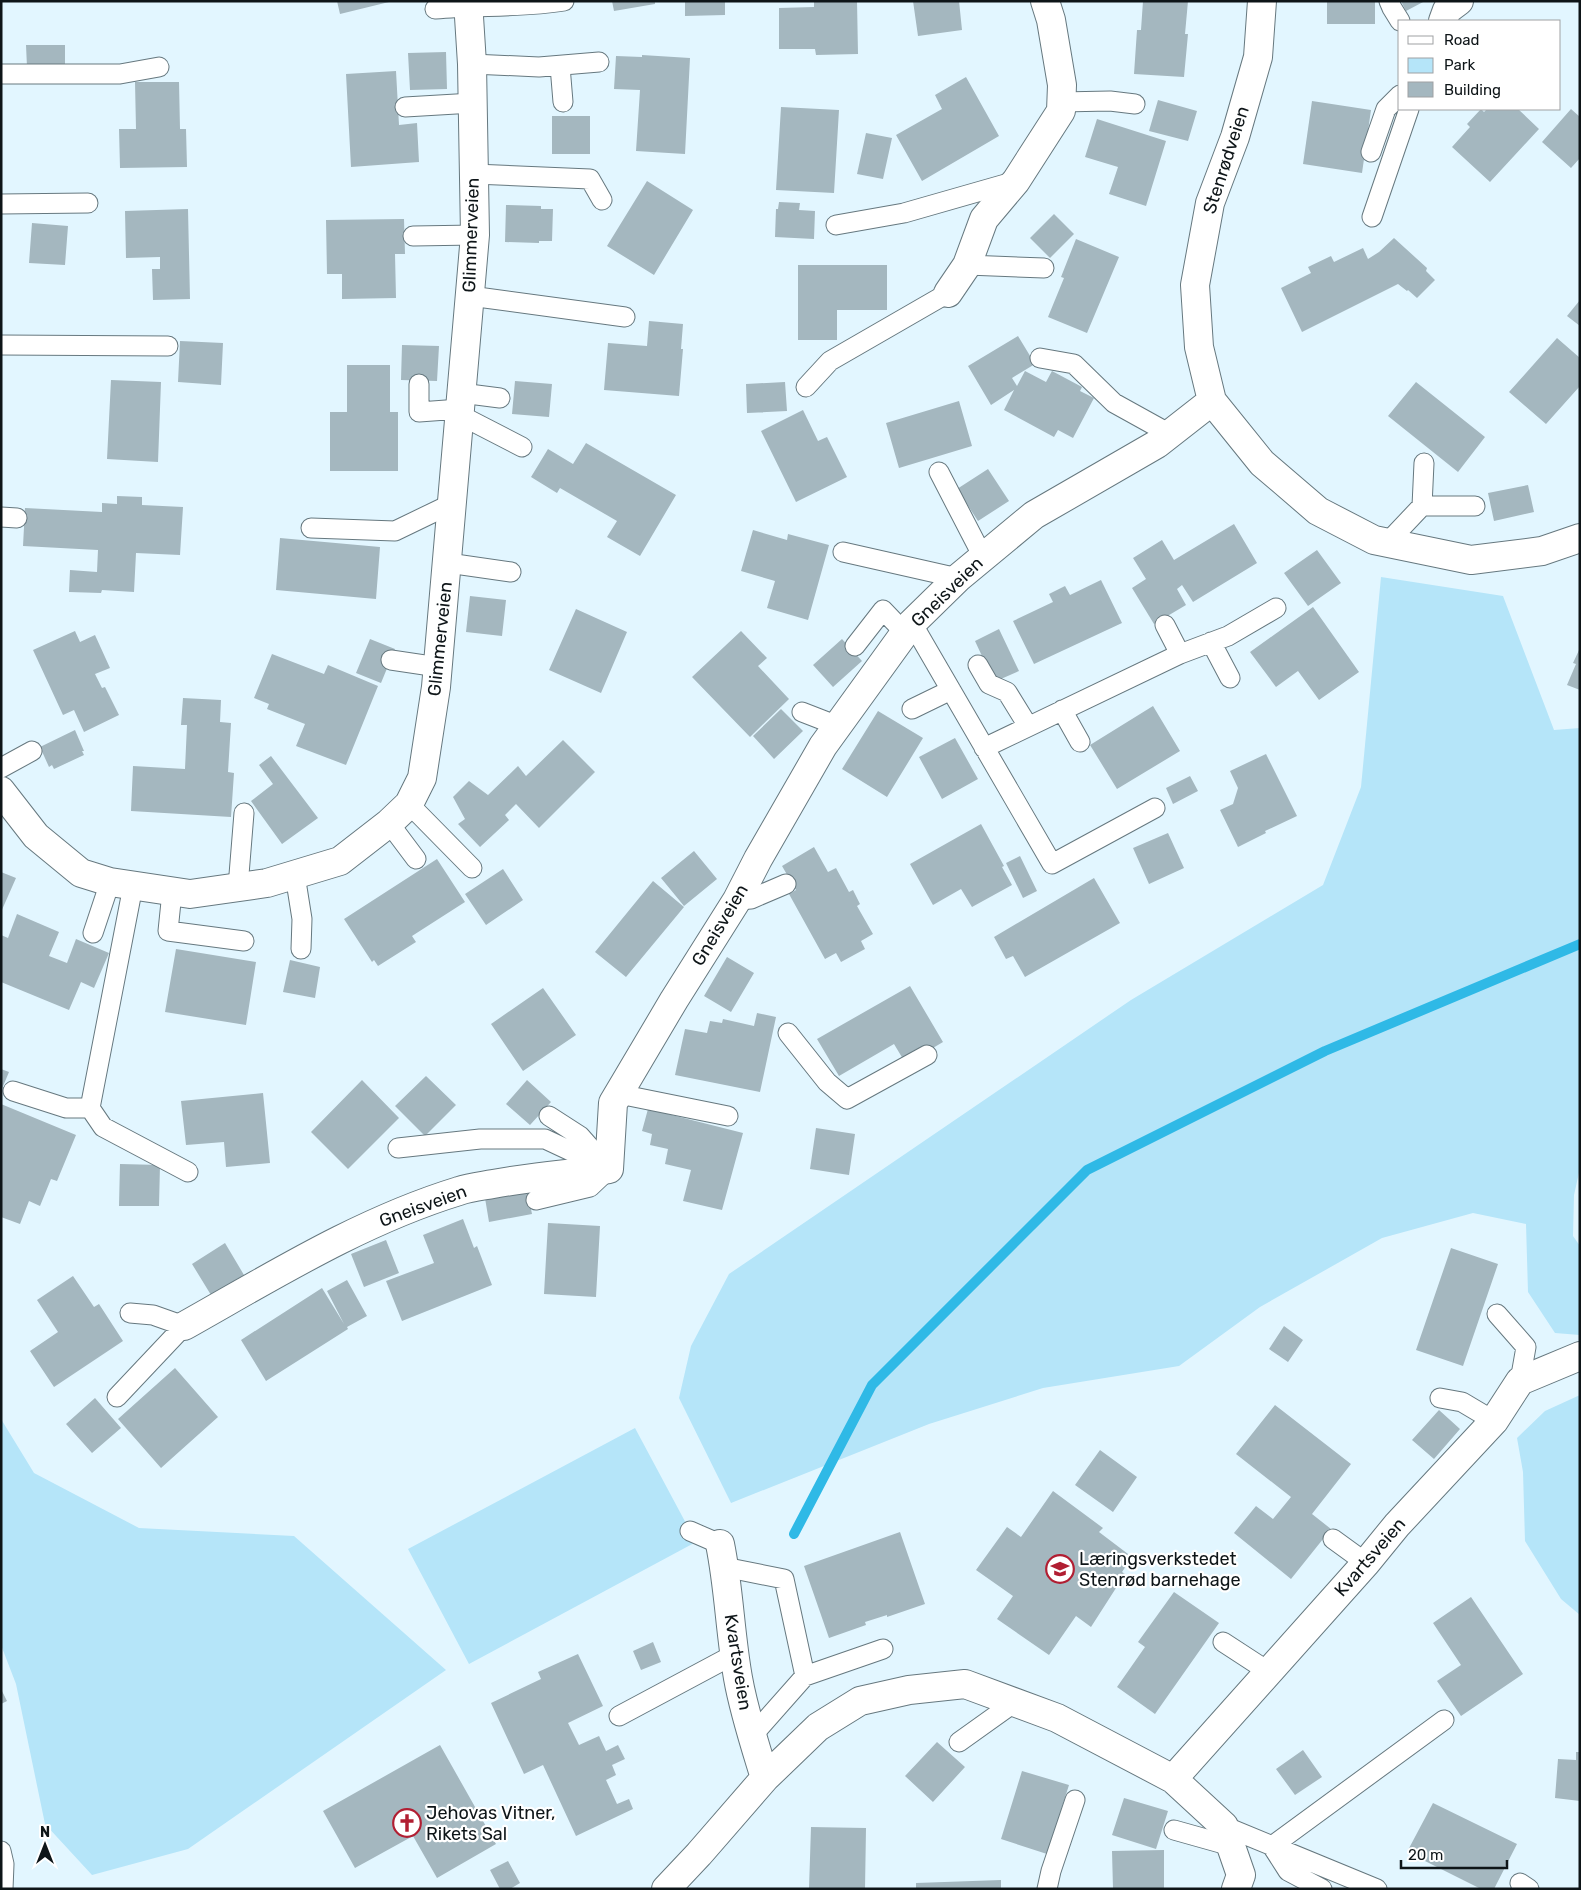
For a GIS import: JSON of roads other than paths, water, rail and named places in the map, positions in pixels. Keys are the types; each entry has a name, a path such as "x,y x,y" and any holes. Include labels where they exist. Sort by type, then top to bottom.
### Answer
{"street":[{"path":"948,293 967,265 984,219 1016,181 1060,111 1062,85 1046,1"},
{"name":"Stenrødveien","path":"1262,1 1258,57 1235,137 1210,203 1195,285 1199,347 1212,401 1262,463 1318,511 1374,540 1471,560 1542,551 1580,538"},
{"path":"1443,20 1447,10 1459,1"},
{"name":"Glimmerveien","path":"1,791 36,836 81,873 121,884 190,894 267,883 340,861 410,804 422,778 438,667 475,235 472,64 468,4"},
{"name":"Gneisveien","path":"184,1326 362,1228 460,1190 508,1181 609,1169 613,1103 674,1000 737,900 758,859 814,762 909,628 958,578 1034,515 1157,444 1212,401"},
{"path":"1520,1380 1580,1356"},
{"name":"Kvartsveien","path":"1173,1780 1366,1563 1397,1525 1494,1421 1520,1380"},
{"name":"Kvartsveien","path":"722,1555 738,1678 752,1736 765,1778"},
{"path":"666,1889 765,1778 818,1728 860,1702 909,1690 965,1684 1057,1718 1173,1780 1228,1836 1241,1875 1236,1889"}],"lane":[{"path":"435,9 468,4 545,4 564,1"},
{"path":"1389,1 1399,20"},
{"path":"472,64 539,67 599,62"},
{"path":"560,66 563,102"},
{"path":"1,74 120,74 159,67"},
{"path":"1372,152 1386,109 1398,97"},
{"path":"1061,102 1110,101 1135,104"},
{"path":"405,107 473,103"},
{"path":"1372,218 1409,110"},
{"path":"474,174 520,182 590,179 602,200"},
{"path":"836,225 904,213 1016,181"},
{"path":"1,204 88,203"},
{"path":"413,236 475,235"},
{"path":"967,265 1044,268"},
{"path":"806,387 830,361 948,293"},
{"path":"470,296 625,317"},
{"path":"1,345 168,346"},
{"path":"1040,358 1074,364 1114,403 1170,434"},
{"path":"419,384 419,412 500,398"},
{"path":"460,406 522,447"},
{"path":"1387,542 1422,506 1424,463"},
{"path":"939,472 983,557"},
{"path":"311,528 395,531 453,503"},
{"path":"1422,506 1475,506"},
{"path":"843,552 958,578"},
{"path":"448,563 511,572"},
{"path":"984,748 1180,654 1228,636 1276,608"},
{"path":"855,646 883,610 909,628 951,690 1052,864 1155,808"},
{"path":"1165,625 1180,654"},
{"path":"1212,642 1230,678"},
{"path":"391,660 438,667"},
{"path":"978,665 989,684 1007,692 1028,726"},
{"path":"912,709 951,690"},
{"path":"1062,710 1080,742"},
{"path":"802,712 838,726"},
{"path":"1,768 32,751"},
{"path":"410,804 472,868"},
{"path":"238,887 244,813"},
{"path":"389,823 416,859"},
{"path":"295,875 302,919 301,948"},
{"path":"93,933 121,884"},
{"path":"121,884 90,1108 103,1127 188,1172"},
{"path":"737,900 751,900 786,884"},
{"path":"172,892 168,931 244,941"},
{"path":"788,1033 827,1082 847,1099 927,1055"},
{"path":"14,1091 66,1108 90,1108"},
{"path":"619,1094 728,1116"},
{"path":"548,1116 580,1136 609,1169"},
{"path":"398,1148 480,1139 545,1139 609,1169"},
{"path":"536,1200 590,1187 609,1169"},
{"path":"117,1397 184,1326 154,1315 130,1313"},
{"path":"1498,1314 1526,1347 1520,1380"},
{"path":"1440,1398 1462,1402 1494,1421"},
{"path":"690,1531 722,1555 784,1579 805,1676"},
{"path":"1333,1539 1366,1563"},
{"path":"1223,1642 1268,1672"},
{"path":"752,1736 805,1676 883,1649"},
{"path":"619,1716 735,1654"},
{"path":"959,1742 1015,1702"},
{"path":"1272,1846 1444,1720"},
{"path":"1047,1889 1051,1871 1075,1800"},
{"path":"1174,1830 1228,1836 1272,1846 1377,1889"},
{"path":"1272,1846 1288,1871 1322,1889"},
{"path":"1,1851 4,1864 2,1889"}],"waterway":[{"path":"794,1534 872,1385 1087,1170 1325,1051 1580,944"}],"place":[{"name":"Læringsverkstedet Stenrød barnehage","path":"1060,1569"},
{"name":"Jehovas Vitner, Rikets Sal","path":"407,1823"}]}
